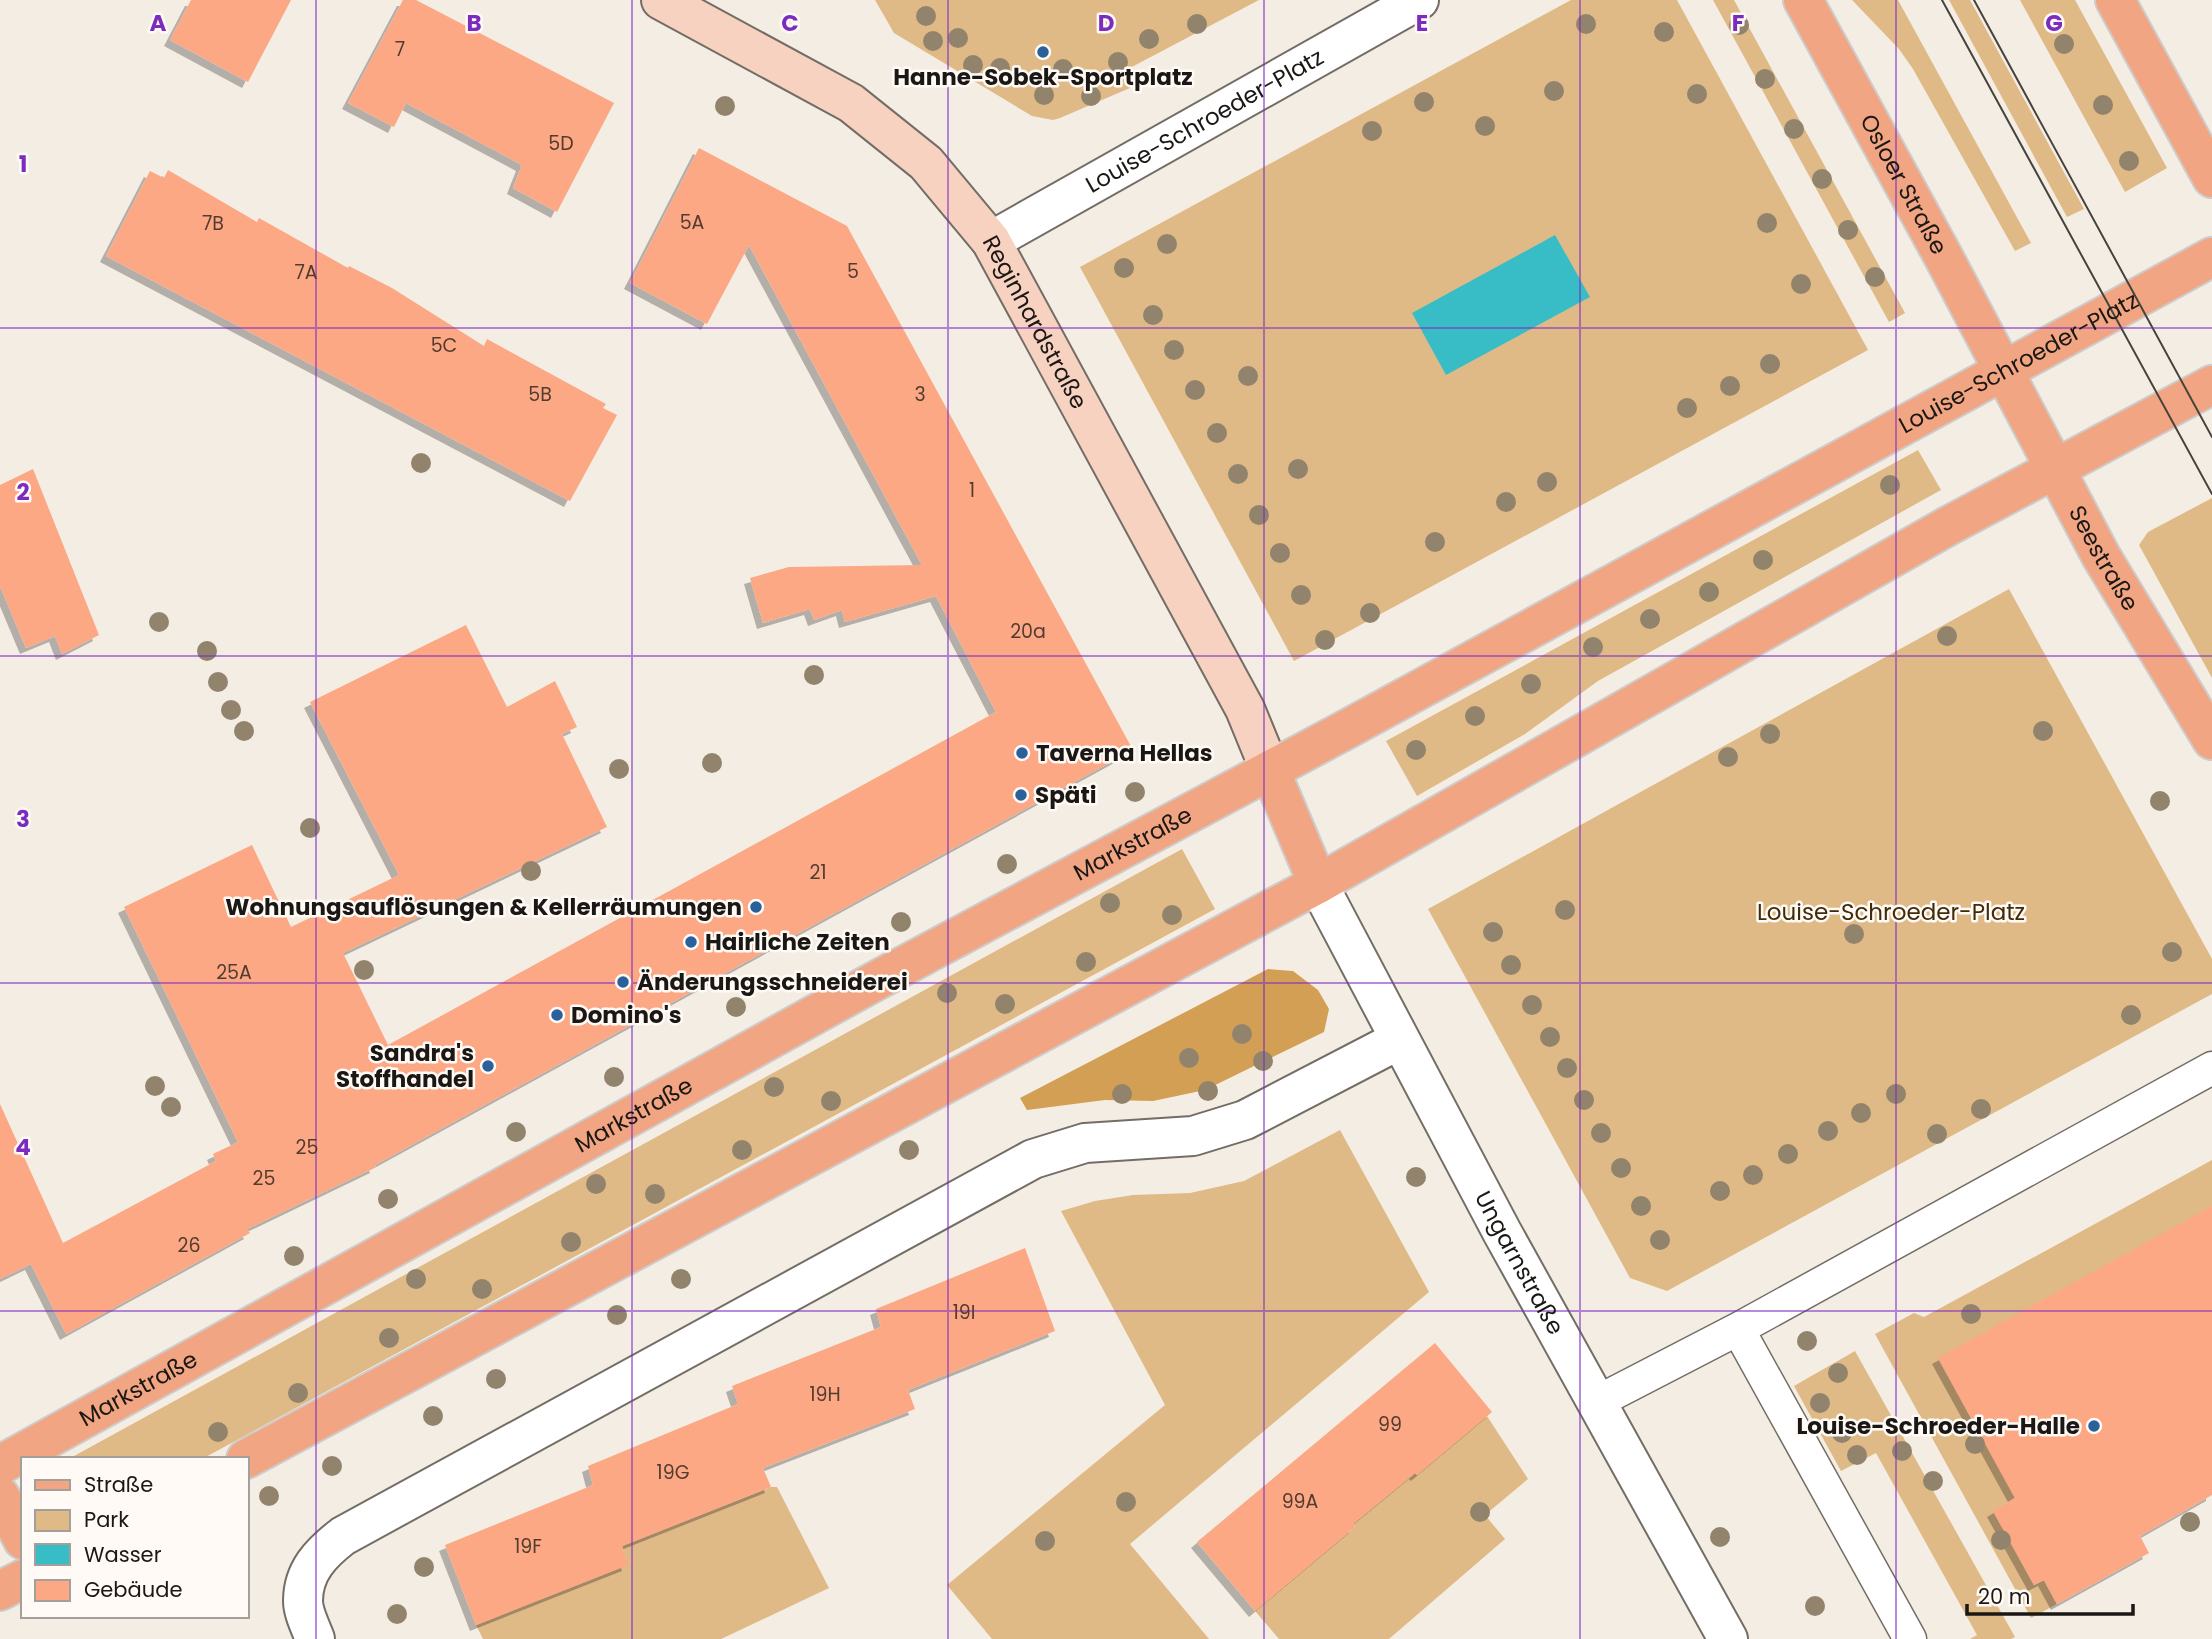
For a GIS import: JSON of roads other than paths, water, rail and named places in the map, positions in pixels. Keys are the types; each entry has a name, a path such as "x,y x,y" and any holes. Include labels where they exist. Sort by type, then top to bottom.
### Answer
{"main road":[{"name":"Osloer Straße","path":"1803,0 2003,371"},
{"path":"2115,0 2212,178"},
{"name":"Louise-Schroeder-Platz","path":"1270,770 2212,257"},
{"name":"Seestraße","path":"2003,371 2101,556 2212,740"},
{"path":"248,1458 1318,884 1701,664 2212,385"},
{"path":"1270,770 1318,884"},
{"name":"Markstraße","path":"0,1465 869,985 1270,770"},
{"path":"0,1496 21,1536"},
{"path":"0,1591 21,1580"}],"street":[{"name":"Reginhardstraße","path":"661,0 851,103 926,163 991,242 1245,709 1270,770"},
{"name":"Louise-Schroeder-Platz","path":"991,242 1419,0"},
{"name":"Ungarnstraße","path":"1318,884 1595,1403 1728,1639"},
{"path":"316,1639 302,1603 308,1573 321,1553 343,1536 1033,1159 1085,1143 1194,1136 1245,1120 1399,1040"}],"lane":[{"path":"1595,1403 1738,1329 2212,1068"},
{"path":"1738,1329 1910,1639"}],"water":[{"path":"1555,235 1590,297 1446,375 1412,313"}],"tram line":[{"path":"1942,0 2212,494"},
{"path":"1974,0 2212,437"}],"place":[{"name":"Hanne-Sobek-Sportplatz","path":"1043,52"},
{"name":"Taverna Hellas","path":"1022,753"},
{"name":"Späti","path":"1021,795"},
{"name":"Wohnungsauflösungen & Kellerräumungen","path":"756,907"},
{"name":"Hairliche Zeiten","path":"691,942"},
{"name":"Änderungsschneiderei","path":"623,982"},
{"name":"Domino's","path":"557,1015"},
{"name":"Sandra's Stoffhandel","path":"488,1066"},
{"name":"Louise-Schroeder-Halle","path":"2094,1426"}]}
